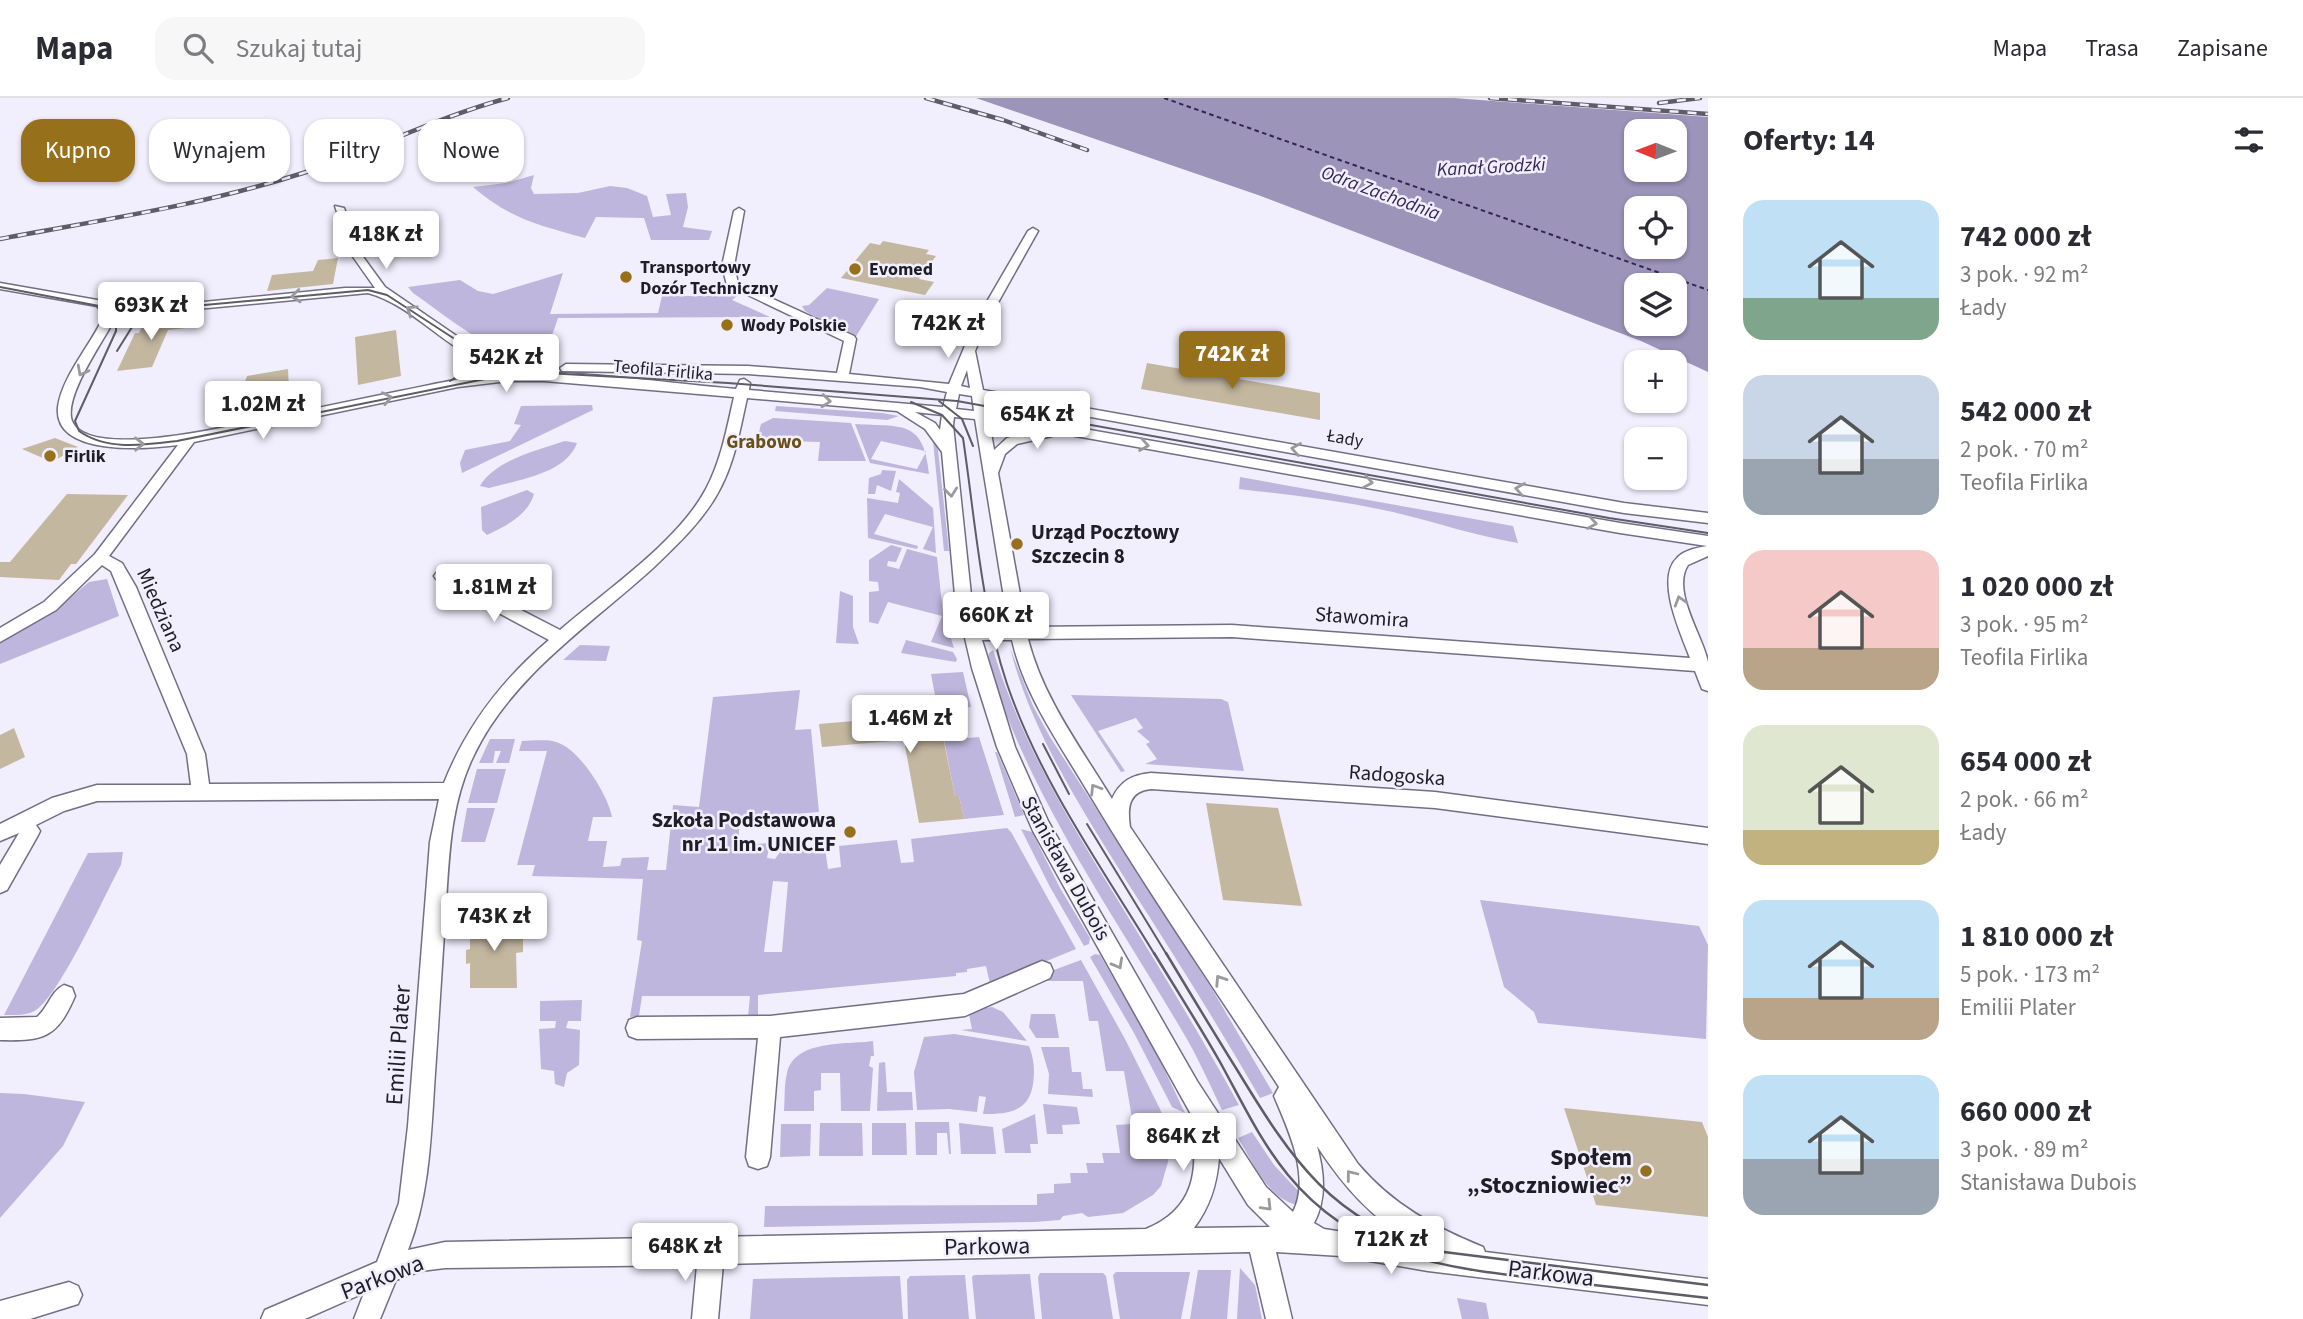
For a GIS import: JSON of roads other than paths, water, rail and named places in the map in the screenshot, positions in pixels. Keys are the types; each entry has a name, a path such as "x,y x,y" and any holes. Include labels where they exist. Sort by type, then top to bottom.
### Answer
{"street":[{"path":"339,208 359,260 388,295"},
{"path":"739,211 728,266 733,285 850,339 842,377"},
{"name":"Stanisława Dubois","path":"1033,231 989,304 954,388 945,431 963,595 992,710 1028,802 1189,1089 1247,1183 1275,1214 1295,1229 1341,1243"},
{"path":"332,292 355,283 359,260"},
{"path":"0,286 131,310 158,310"},
{"path":"102,332 127,316 158,310 332,292 366,290 388,295"},
{"name":"Teofila Firlika","path":"388,295 474,353 504,364 534,368 748,370 976,392"},
{"name":"Teofila Firlika","path":"101,304 109,314 65,405 64,417 69,427 89,438 120,444 154,444 458,383 530,376 981,415"},
{"name":"Stanisława Dubois","path":"972,343 971,360 976,392 1019,633 1025,660 1041,698 1121,830 1359,1186 1384,1209 1421,1233 1462,1252 1531,1271"},
{"path":"458,383 475,377 485,369 485,362 474,353"},
{"name":"Teofila Firlika","path":"741,394 748,370"},
{"name":"Łady","path":"976,392 1624,508 1708,518"},
{"name":"Emilii Plater","path":"367,1319 408,1214 416,1173 433,910 442,826 449,791 463,752 482,721 510,687 659,553 703,506 719,475 741,394"},
{"name":"Teofila Firlika","path":"879,405 901,410 926,423 939,435 947,452"},
{"name":"Łady","path":"981,415 1708,541"},
{"name":"Łady","path":"992,481 997,455 1014,439 1041,433 1085,435"},
{"path":"0,636 26,622 61,597 100,558 190,438"},
{"path":"1708,551 1685,558 1677,568 1675,577 1681,606 1708,684"},
{"name":"Miedziana","path":"100,558 117,567 128,587 196,754 201,775 201,792"},
{"path":"442,576 562,639"},
{"name":"Sławomira","path":"1019,633 1166,630 1261,633 1701,665"},
{"path":"971,634 1019,633"},
{"name":"Radogoska","path":"1121,830 1119,805 1129,786 1141,781 1435,800 1708,836"},
{"path":"0,833 80,796 201,792 449,791"},
{"path":"0,884 30,831"},
{"path":"637,1028 770,1027 965,1005 1042,971"},
{"path":"0,1029 36,1029 47,1026 55,1017 64,996"},
{"path":"758,1157 770,1027"},
{"name":"Stanisława Dubois","path":"1257,1037 1290,1103 1308,1158 1311,1204 1307,1216 1295,1229"},
{"name":"Stanisława Dubois","path":"1135,1243 1159,1237 1170,1231 1187,1217 1200,1196 1209,1154 1201,1118 1189,1089"},
{"path":"1279,1319 1260,1239 1295,1229"},
{"name":"Parkowa","path":"274,1319 388,1270 421,1258 445,1255 711,1252 1260,1239 1341,1243 1428,1258 1708,1292"},
{"path":"705,1319 711,1252"},
{"path":"0,1314 69,1295"}],"water":[{"path":"976,98 1454,98 1708,117 1708,372 1687,362 1687,350 1660,350 1628,336 1687,336 1687,273 1624,273 1624,335 1258,195"}],"tram line":[{"path":"0,287 99,306 116,315 116,331 75,421 79,431 102,442 114,444 139,445 177,441 510,374 546,373 728,383 957,401 1609,518 1708,533"},
{"path":"105,304 161,309 368,290 387,295 484,358 520,369"},
{"path":"117,351 132,327 160,313"},
{"path":"450,381 468,366 470,352 463,345"},
{"path":"939,401 962,419 973,446"},
{"path":"911,402 942,415 963,438 985,593 1007,684 1054,789 1155,955"},
{"path":"1043,744 1069,794"},
{"path":"1087,824 1167,955"},
{"path":"1154,953 1278,1162 1315,1203 1344,1226 1407,1255 1441,1264 1513,1276 1708,1298"},
{"path":"1166,953 1258,1104 1297,1160 1318,1183 1369,1223 1436,1251 1708,1285"}],"railway":[{"path":"0,239 152,211 266,184 329,164 508,98"},
{"path":"926,98 1003,120 1087,150"},
{"path":"1490,98 1708,114"},
{"path":"1659,103 1700,98"}],"place":[{"name":"Evomed","path":"855,269"},
{"name":"Transportowy Dozór Techniczny","path":"626,277"},
{"name":"Wody Polskie","path":"727,325"},
{"name":"Firlik","path":"50,456"},
{"name":"Urząd Pocztowy Szczecin 8","path":"1017,544"},
{"name":"Szkoła Podstawowa nr 11 im. UNICEF","path":"850,832"},
{"name":"Społem „Stoczniowiec”","path":"1646,1171"}],"district":[{"name":"Grabowo","path":"764,441"}],"water label":[{"name":"Kanał Grodzki","path":"1491,166"},
{"name":"Odra Zachodnia","path":"1381,192"}]}
